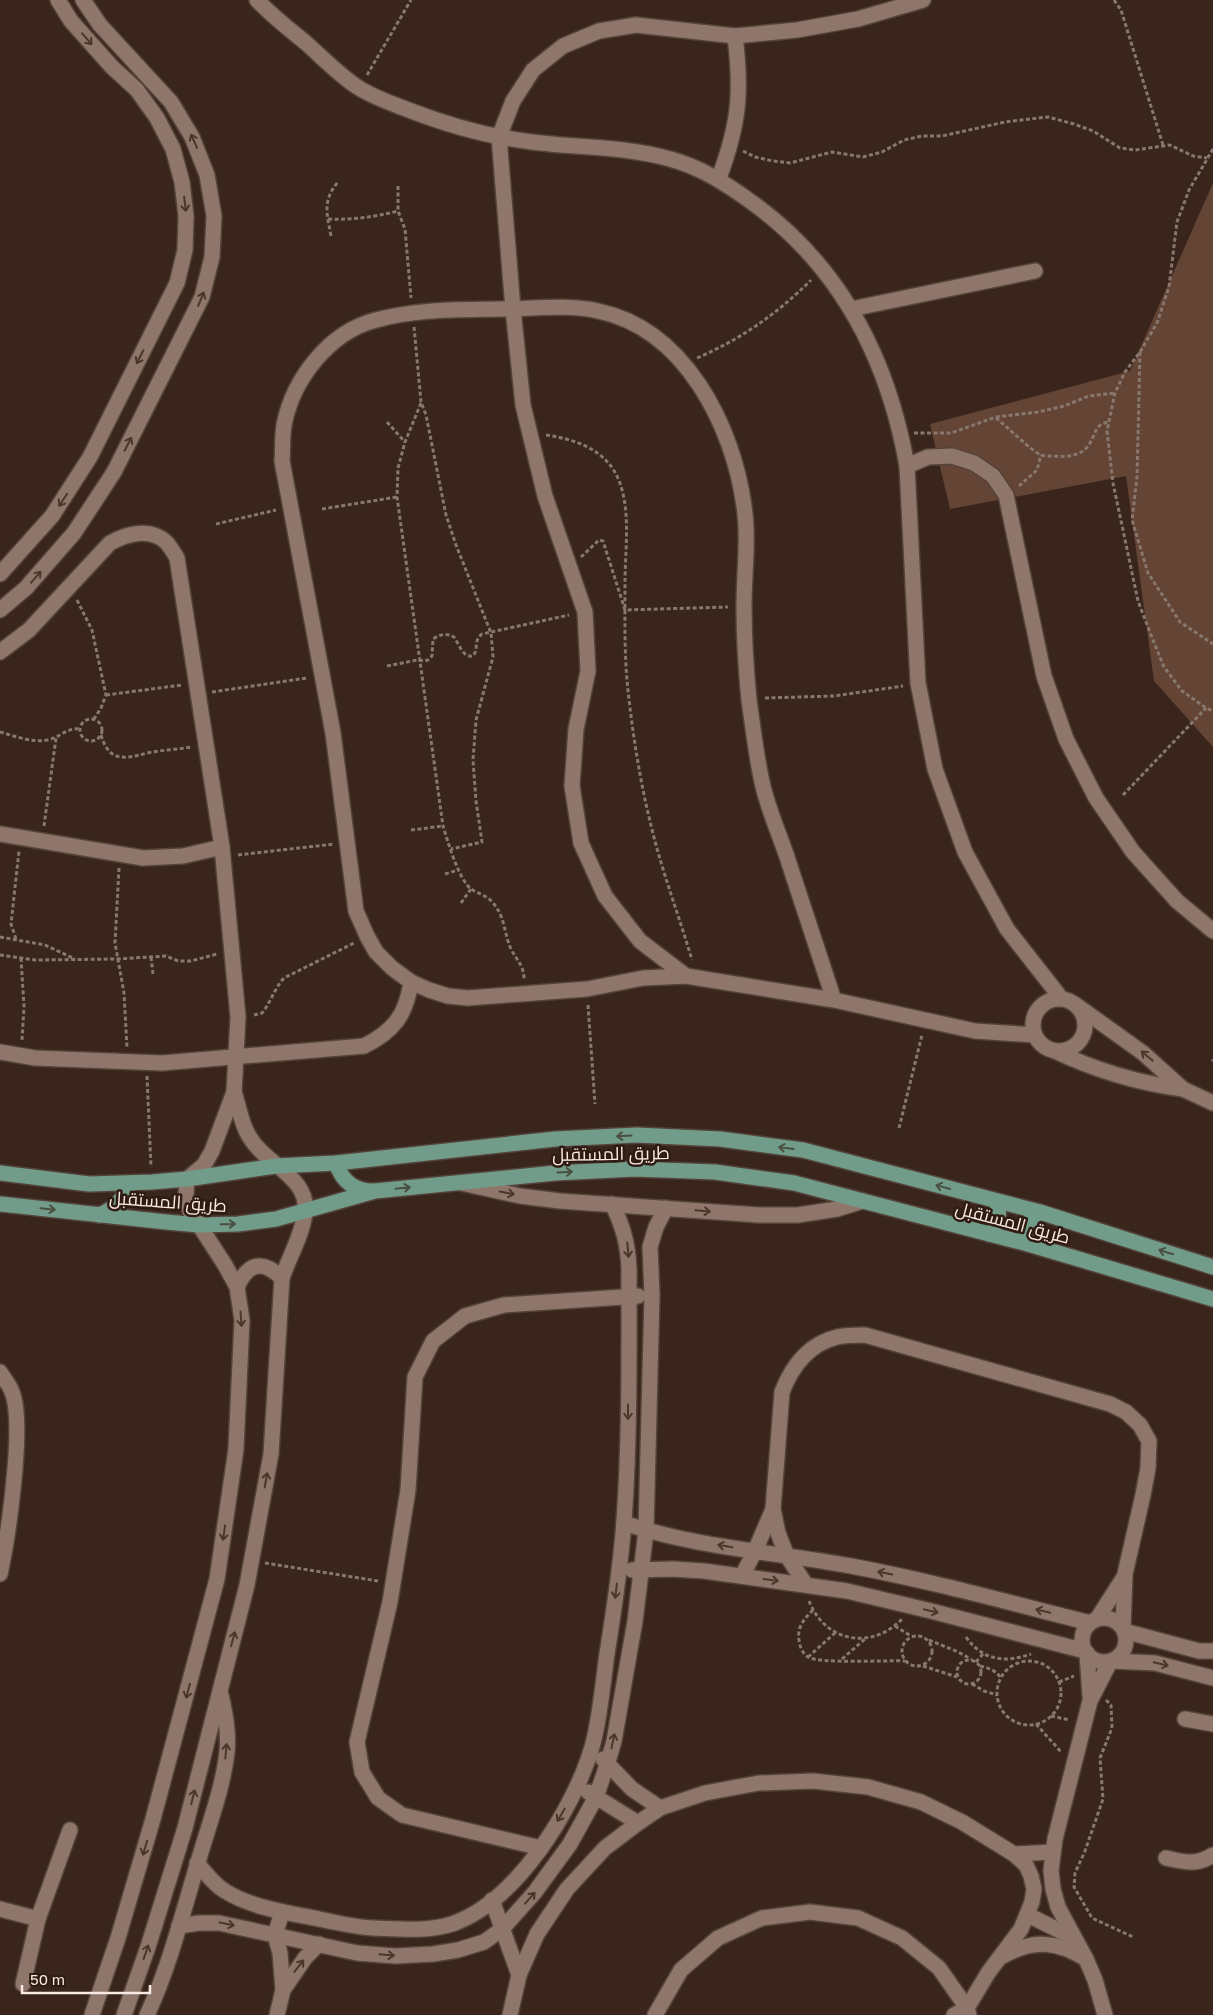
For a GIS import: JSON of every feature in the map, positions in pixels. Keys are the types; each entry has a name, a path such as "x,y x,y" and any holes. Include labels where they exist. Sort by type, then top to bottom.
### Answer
{"main road":[{"name":"طريق المستقبل","path":"0,1173 89,1184 152,1182 187,1179 276,1166 336,1163 555,1140 637,1135 720,1139 803,1150 1040,1212 1213,1267"},
{"path":"336,1163 339,1173 350,1184 364,1191 375,1191"},
{"name":"طريق المستقبل","path":"0,1204 199,1225 238,1224 276,1219 375,1191 555,1173 635,1169 715,1172 794,1183 1028,1244 1213,1299"},
{"path":"99,1215 107,1212 122,1200 130,1183"},
{"path":"989,1234 994,1229 999,1215 996,1201"},
{"path":"1028,1244 1026,1237 1029,1222 1040,1212"}],"street":[{"path":"0,574 52,516 90,457 177,284 185,250 186,216 182,182 173,149 157,118 137,90 112,67 72,20 58,0"},
{"path":"0,610 26,588 74,533 114,472 202,297 212,257 214,216 207,175 192,137 171,102 100,25 83,0"},
{"path":"257,0 359,88 391,104 440,122 499,138 534,143 621,148 671,159 719,178 771,216 822,268 851,309 878,361 895,409 901,433 907,466 918,683 935,769 965,852 1007,929 1061,998 1076,1005 1143,1053 1183,1088 1213,1103"},
{"path":"691,977 640,941 605,896 581,843 572,786 576,729 588,671 585,612 545,496 523,405 499,138 513,101 533,70 564,46 599,31 636,25 735,36 797,30 858,19 923,0"},
{"path":"719,178 731,145 738,109 740,72 735,36"},
{"path":"851,309 1035,271"},
{"path":"834,1000 762,784 749,698 744,606 745,510 738,470 721,425 706,396 683,364 659,339 630,321 598,311 563,308 400,313 366,322 336,340 312,364 294,393 284,426 282,461 333,733 356,911 376,952 392,968 410,982 448,996 468,998 587,989 643,978 691,977 834,1000 975,1031 1035,1035"},
{"path":"907,466 928,457 952,456 974,463 980,467 992,476 1006,496 1044,676 1066,739 1096,798 1133,852 1177,901 1213,931"},
{"path":"0,652 29,630 110,542 123,536 137,533 152,535 165,541 177,558 223,852 238,1017 234,1092 212,1151 204,1165 187,1179 186,1196 190,1211 225,1265 236,1287 242,1320 236,1449 217,1580 153,1819 118,1938 92,2015"},
{"path":"0,834 143,858 223,852"},
{"path":"0,1052 42,1058 162,1063 364,1046 379,1039 392,1028 402,1014 408,998 410,982"},
{"path":"1061,998 1052,999 1044,1003 1037,1010 1033,1018 1032,1027 1040,1043 1047,1048 1104,1072 1157,1085 1183,1088"},
{"path":"1055,1051 1072,1048 1082,1036 1084,1020 1076,1005"},
{"path":"124,2015 148,1947 184,1828 247,1585 271,1454 282,1278 301,1231 305,1212 304,1192 295,1181 259,1151 248,1135 234,1092"},
{"path":"459,1183 520,1196 759,1215 798,1215 837,1209 863,1201"},
{"path":"198,1863 210,1879 225,1891 243,1900 282,1912 361,1927 434,1928 453,1923 492,1900 518,1877 541,1848 578,1787 593,1745 624,1523 628,1447 628,1246 622,1224 612,1204"},
{"path":"179,1926 219,1922 357,1953 395,1956 433,1954 458,1950 484,1942 502,1929 535,1892 570,1844 596,1797 607,1765 614,1740 635,1621 646,1531 652,1295 650,1247 656,1227 666,1208"},
{"path":"236,1287 243,1274 256,1266 272,1268 282,1278"},
{"path":"541,1848 402,1815 378,1798 362,1772 357,1742 390,1602 408,1490 415,1378 433,1341 465,1316 504,1305 652,1295"},
{"path":"806,1585 787,1556 778,1533 773,1510 782,1392 788,1375 799,1360 813,1348 838,1337 865,1335 1110,1404 1126,1412 1140,1425 1149,1441 1148,1468 1126,1574 1124,1629 1126,1644 1123,1651 1111,1661 1093,1695 1073,1765 1052,1852 1052,1889 1066,1924 1086,1958 1106,2015"},
{"path":"0,1372 12,1392 17,1427 12,1493 1,1566"},
{"path":"742,1576 773,1510"},
{"path":"624,1523 646,1531 682,1539 851,1566 1094,1621 1112,1619 1124,1629 1199,1651 1213,1651"},
{"path":"618,1571 642,1569 697,1570 847,1592 1047,1641 1086,1652 1097,1661 1155,1663 1213,1678"},
{"path":"1093,1695 1086,1652 1082,1640 1086,1628 1094,1621 1126,1574"},
{"path":"146,2015 157,1993 179,1926 222,1781 227,1751 226,1720 220,1690"},
{"path":"1185,1719 1213,1724"},
{"path":"593,1745 607,1765 632,1789 660,1808"},
{"path":"510,2015 519,1975 537,1934 567,1889 605,1848 660,1808 705,1793 759,1783 813,1781 868,1787 921,1802 962,1822 1014,1854 1026,1864 1034,1889 1028,1915 1021,1929 988,1973 964,2013"},
{"path":"578,1787 638,1823"},
{"path":"23,1984 38,1919 70,1830"},
{"path":"1014,1854 1052,1852"},
{"path":"1166,1858 1188,1863 1203,1862 1213,1855"},
{"path":"492,1900 519,1975"},
{"path":"0,1909 38,1919"},
{"path":"277,2015 283,1990 280,1953 275,1935 282,1912"},
{"path":"655,2015 680,1970 718,1938 762,1918 810,1912 858,1918 902,1938 940,1968 964,2013"},
{"path":"1028,1915 1076,1939"},
{"path":"453,1923 458,1950"},
{"path":"283,1990 305,1958 319,1944"},
{"path":"1000,1958 1016,1949 1034,1944 1052,1944 1070,1949 1086,1958"}],"path":[{"path":"359,88 411,0"},
{"path":"1114,0 1121,10 1164,145"},
{"path":"731,145 755,157 790,163 832,152 863,157 882,152 904,140 922,136 942,136 1005,122 1048,117 1083,127 1120,148 1135,150 1170,145 1193,156 1207,158"},
{"path":"1213,149 1189,190 1177,222 1169,287 1157,323 1140,352 1125,372 1116,393 1107,431 1113,483 1138,601 1164,667 1182,691 1206,708 1213,710"},
{"path":"331,236 327,199 338,182"},
{"path":"398,186 398,211 405,229 421,402 426,415 446,515 491,633 492,657 476,720 473,760 482,842 450,849"},
{"path":"328,219 360,219 398,211"},
{"path":"683,364 722,347 759,325 792,299 822,268"},
{"path":"1140,352 1137,477 1132,520 1148,573 1180,622 1213,644"},
{"path":"901,433 951,433 996,417 1038,412 1064,406 1089,396 1116,393"},
{"path":"421,402 405,442 398,468 396,497 443,826 458,870 471,889 488,898 500,913 512,950 520,961 524,974 525,993"},
{"path":"996,417 1041,455 1070,457 1078,454 1090,443 1095,430 1099,426 1109,422"},
{"path":"388,422 405,442"},
{"path":"528,432 567,438 585,445 600,456 616,474 627,511 625,610 629,698 640,773 691,977"},
{"path":"1006,496 1037,470 1041,455"},
{"path":"322,509 396,497"},
{"path":"216,524 291,506"},
{"path":"571,568 599,540 604,541 625,610"},
{"path":"70,584 92,630 106,695 94,719 85,721 80,729"},
{"path":"625,610 744,606"},
{"path":"387,666 418,660 424,661 430,658 433,639 443,634 454,637 466,655 473,656 476,640 482,634 585,612"},
{"path":"106,695 323,676"},
{"path":"749,698 834,696 918,683"},
{"path":"1123,795 1206,708"},
{"path":"94,719 101,726 103,743 108,750 115,755 126,758 139,757 150,752 206,745"},
{"path":"0,732 36,741 56,738 70,729 80,729"},
{"path":"80,729 84,738 88,740 93,740 101,735"},
{"path":"41,841 56,738"},
{"path":"411,830 443,826"},
{"path":"16,939 11,924 21,838"},
{"path":"223,852 347,843"},
{"path":"119,854 115,943 126,1010 127,1062"},
{"path":"445,874 458,870"},
{"path":"461,903 471,889"},
{"path":"238,1017 262,1014 270,1004 278,985 284,978 367,936"},
{"path":"0,937 45,945 75,959"},
{"path":"0,955 35,960 117,959 166,956 178,960 191,961 232,950"},
{"path":"151,957 152,974"},
{"path":"20,1055 24,1007 22,958"},
{"path":"587,989 595,1104"},
{"path":"899,1128 926,1020"},
{"path":"147,1063 152,1182"},
{"path":"252,1561 393,1583"},
{"path":"806,1585 808,1598 813,1610 822,1623 835,1633 850,1638 866,1639 881,1635 895,1626 904,1617 910,1606"},
{"path":"813,1610 802,1620 798,1634 800,1648 808,1657 828,1662 841,1660 905,1661"},
{"path":"958,1618 963,1632 972,1644 983,1654 998,1659 1014,1660 1032,1654 1047,1641"},
{"path":"895,1626 911,1636"},
{"path":"808,1657 835,1633"},
{"path":"997,1695 984,1691 972,1683 966,1683 958,1677 922,1666 910,1665 902,1656 902,1644 911,1636 917,1635 958,1652 980,1666 988,1667 1001,1678"},
{"path":"841,1660 866,1639"},
{"path":"922,1666 931,1657 932,1651 928,1640"},
{"path":"976,1662 983,1654"},
{"path":"958,1677 956,1672 961,1662 971,1660"},
{"path":"1014,1660 1014,1665"},
{"path":"1022,1662 1040,1663 1054,1674 1059,1682 1061,1691 1057,1708 1051,1716 1036,1724 1026,1725 1010,1718 1003,1712 997,1695 1001,1678 1006,1670 1014,1665 1022,1662"},
{"path":"972,1683 980,1677 980,1666"},
{"path":"1093,1695 1111,1705 1112,1728 1100,1758 1103,1800 1075,1874 1074,1887 1092,1918 1133,1937"},
{"path":"1036,1724 1073,1765"}],"shaded area":[{"path":"1213,183 1213,747 1154,681 1126,476 950,509 930,424 1130,371"}]}
